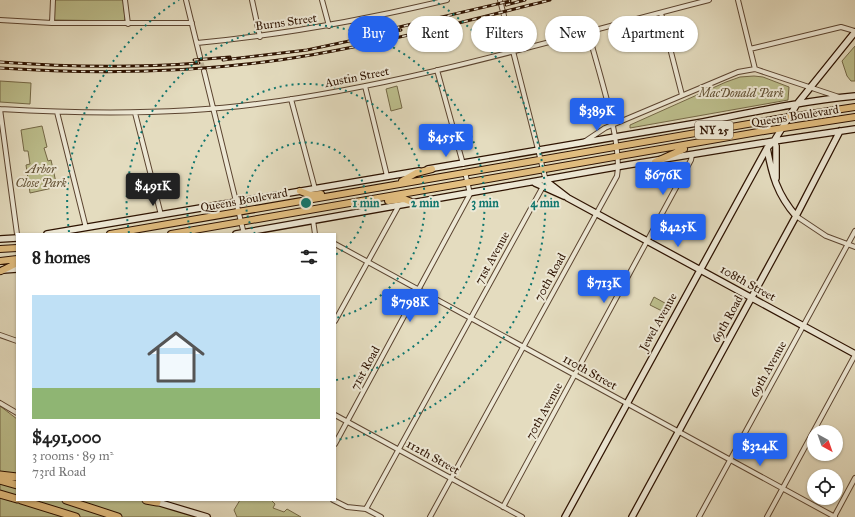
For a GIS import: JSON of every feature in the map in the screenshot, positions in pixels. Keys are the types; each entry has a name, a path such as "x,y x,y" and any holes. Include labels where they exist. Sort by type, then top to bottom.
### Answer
{"highway":[{"path":"0,475 16,477"},
{"path":"0,480 16,485"},
{"path":"0,494 16,499"},
{"path":"24,501 76,517"},
{"path":"69,501 118,517"}],"main road":[{"name":"Queens Boulevard","path":"116,233 465,172 855,107"},
{"name":"Queens Boulevard","path":"177,233 781,129 855,118"},
{"path":"654,162 696,144"},
{"path":"392,185 416,173 432,169"},
{"path":"300,191 310,195 343,194"},
{"path":"359,202 380,202 404,199 414,204"},
{"path":"0,249 16,248"},
{"path":"0,261 16,259"},
{"path":"0,271 16,263"}],"street":[{"path":"52,23 53,0"},
{"path":"125,0 128,24"},
{"path":"186,0 200,57"},
{"path":"252,0 260,37"},
{"path":"322,0 329,26"},
{"name":"Burns Street","path":"197,43 260,37 329,26 447,0"},
{"path":"500,0 504,16"},
{"name":"Austin Street","path":"600,29 709,0"},
{"path":"738,0 755,69"},
{"path":"660,12 682,95"},
{"path":"0,20 52,23 128,24 192,22"},
{"path":"750,49 842,27 855,32"},
{"name":"Jewel Avenue","path":"564,517 767,148 774,140 797,104 855,32"},
{"name":"Austin Street","path":"0,109 57,112 135,113 213,108 291,99 365,86 509,52"},
{"path":"513,52 546,181"},
{"name":"70th Road","path":"430,517 617,176 618,157 612,125 593,52"},
{"name":"Queens Boulevard","path":"583,142 612,125 733,73 755,69 841,97"},
{"path":"437,70 463,164"},
{"path":"204,71 244,233"},
{"path":"365,86 387,176"},
{"name":"Queens Boulevard","path":"54,233 236,201 463,164 539,149 614,138 797,104 855,96"},
{"path":"291,99 315,189"},
{"path":"0,109 17,233"},
{"path":"57,112 86,228"},
{"path":"135,113 160,215"},
{"name":"Queens Boulevard","path":"244,233 774,140 855,129"},
{"name":"69th Road","path":"632,517 796,216 840,130"},
{"path":"774,140 776,146 776,184"},
{"path":"767,148 776,184 784,202 796,216 826,236 855,247"},
{"name":"70th Avenue","path":"503,507 648,241 691,160 692,155"},
{"path":"465,172 470,194"},
{"name":"108th Street","path":"546,181 568,198"},
{"name":"71st Avenue","path":"366,509 546,181"},
{"name":"108th Street","path":"534,183 568,198 855,354"},
{"name":"71st Road","path":"336,442 470,194"},
{"path":"336,319 398,207"},
{"path":"312,220 316,233"},
{"name":"69th Avenue","path":"699,517 855,231"},
{"path":"0,239 16,238"},
{"name":"110th Street","path":"336,245 834,517"},
{"path":"0,271 16,269"},
{"path":"0,335 16,341"},
{"path":"767,517 855,354"},
{"path":"0,403 16,411"},
{"name":"112th Street","path":"336,416 522,517"},
{"path":"834,517 855,478"},
{"path":"155,501 168,502 207,517"},
{"path":"335,501 347,507 366,509 381,517"}],"green space":[{"path":"54,0 123,0 125,19 123,21 55,20 52,18"},
{"path":"855,46 855,81 851,81 847,76 842,61"},
{"name":"MacDonald Park","path":"740,77 763,77 789,87 788,100 630,128 630,125 726,82"},
{"path":"0,81 31,83 30,104 0,102"},
{"path":"397,86 402,108 391,111 386,89"},
{"name":"Arbor Close Park","path":"42,126 47,147 44,148 48,161 51,160 57,187 30,193 26,165 30,164 28,151 24,151 21,130"},
{"path":"654,297 672,307 668,314 650,305"},
{"path":"0,406 16,418 16,501 166,501 207,517 0,517"},
{"path":"239,501 272,501 275,504 273,508 284,512 287,509 301,517 237,517 234,510"}],"tunnel":[{"path":"200,57 204,71"}],"railway":[{"path":"506,5 525,0"},
{"path":"0,68 117,72 233,66 311,55 371,43 431,30 550,0"},
{"path":"399,27 510,1"},
{"path":"223,60 307,50 401,30"},
{"path":"194,60 230,57"},
{"path":"0,62 100,66 149,66 199,63"}]}
